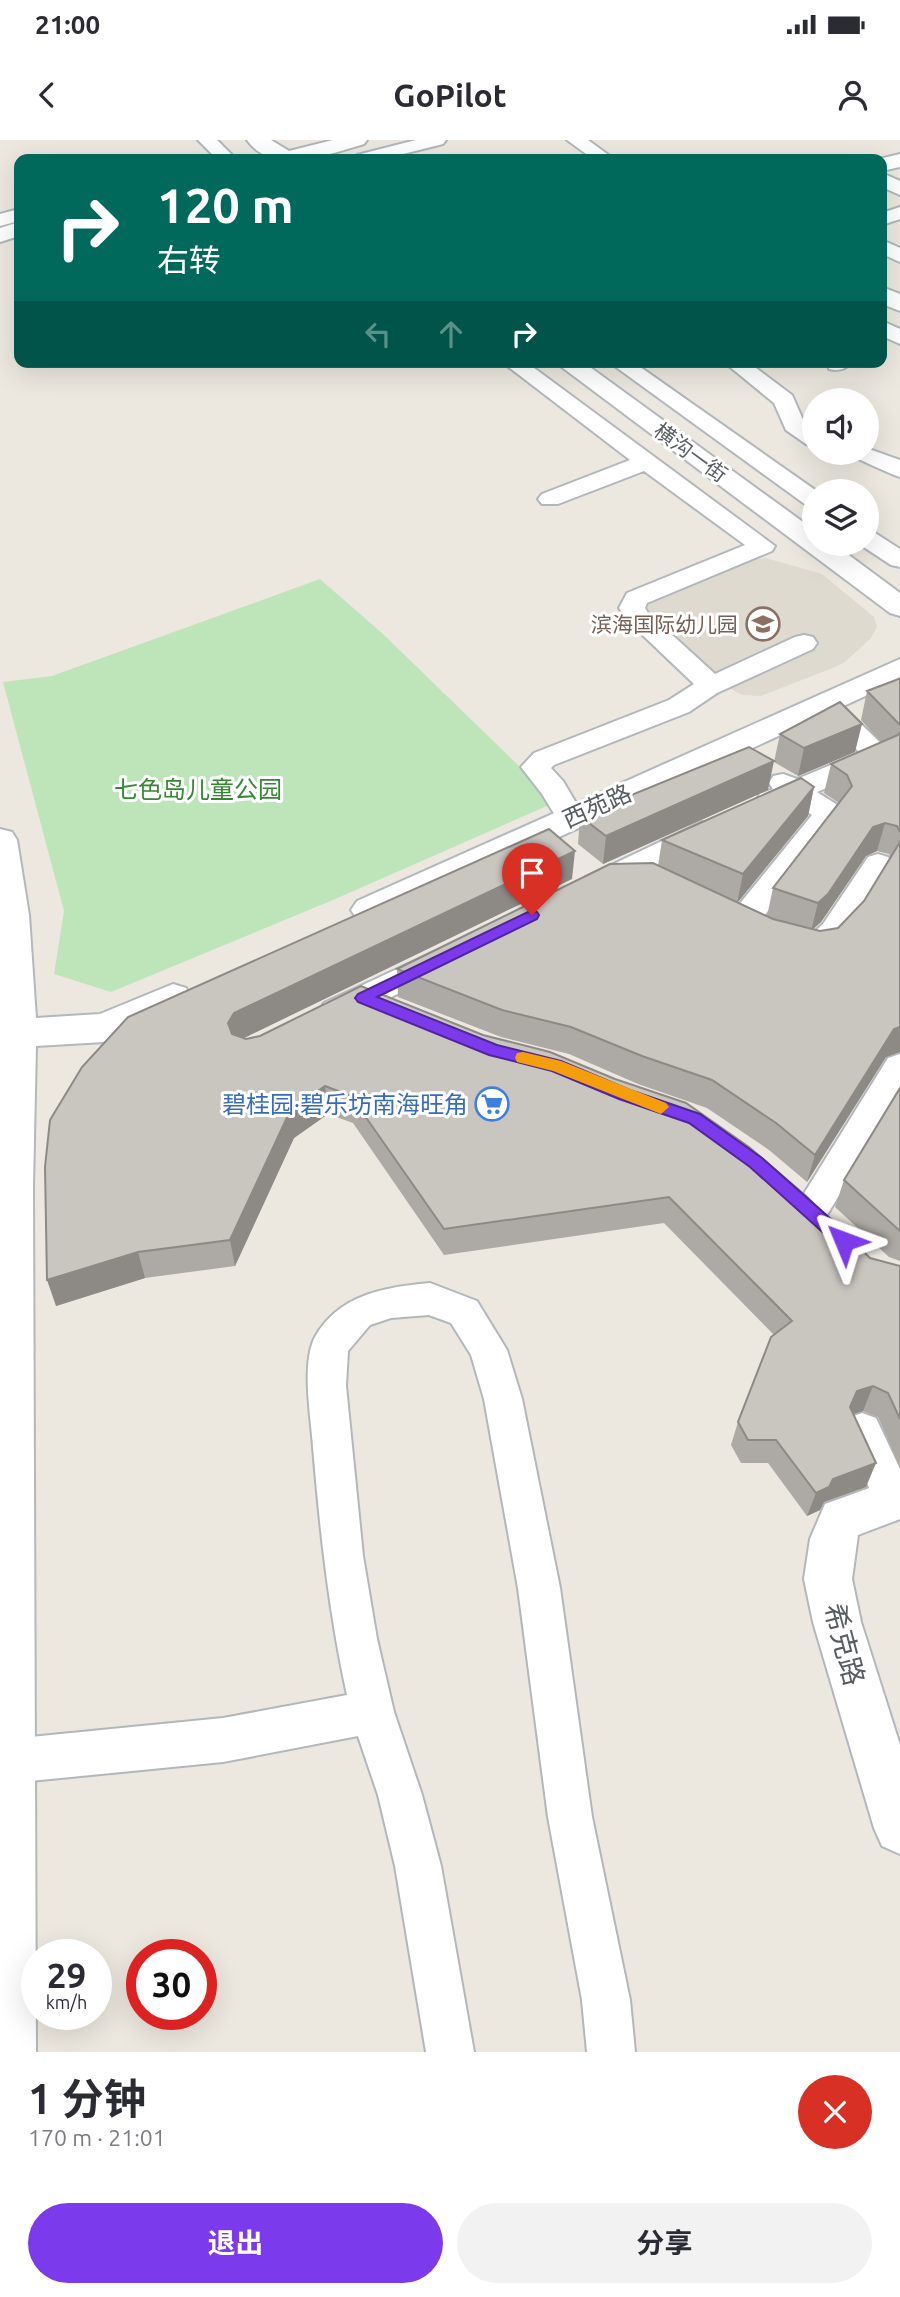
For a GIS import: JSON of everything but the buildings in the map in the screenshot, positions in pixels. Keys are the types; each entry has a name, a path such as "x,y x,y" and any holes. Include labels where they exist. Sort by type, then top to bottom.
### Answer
{"main road":[{"path":"257,140 278,154"},
{"path":"304,154 358,140"},
{"name":"横沟一街","path":"576,368 802,533"},
{"name":"横沟一街","path":"832,556 900,607"},
{"name":"西苑路","path":"336,925 900,668"},
{"path":"0,840 11,915 18,1033 13,1186 8,2052"},
{"path":"18,1033 104,1028 197,987"},
{"name":"希克路","path":"897,1498 841,1519 833,1539 828,1579 841,1634 900,1828"}],"street":[{"path":"207,140 223,154"},
{"path":"413,154 437,140"},
{"path":"576,140 597,154"},
{"path":"520,368 763,546 636,598 632,608 648,628 704,677 708,687"},
{"path":"627,368 802,492"},
{"path":"742,368 784,400 794,425 802,431"},
{"path":"879,459 900,470"},
{"path":"550,499 647,461"},
{"path":"879,546 900,560"},
{"path":"570,818 553,788 535,767 544,759 679,706 708,687 804,643"},
{"path":"823,703 889,750"},
{"path":"723,748 829,813 753,924 800,944 818,946 834,932 878,864"},
{"path":"568,898 736,816 889,750"},
{"path":"539,831 570,859 604,880 652,878 663,883"},
{"path":"313,1022 459,951"},
{"path":"363,998 397,1011"},
{"path":"784,1186 821,1219 900,1067"},
{"path":"450,2052 418,1867 400,1796 372,1712 356,1639 343,1556 327,1386 330,1345 357,1314 391,1302 429,1299 464,1312 488,1350 503,1399 539,1588 570,1817 606,2000 611,2052"},
{"path":"862,1430 897,1498"},
{"path":"10,1761 222,1740 372,1712"}],"shaded area":[{"name":"滨海国际幼儿园","path":"766,558 822,574 874,617 877,627 871,638 845,662 761,696 742,695 725,686 646,620 644,604 696,580 748,561"}],"green space":[{"name":"七色岛儿童公园","path":"320,579 383,634 556,802 333,900 111,992 54,974 64,911 3,682 52,676"}],"slow traffic":[{"path":"523,1058 556,1066 661,1107"}],"place":[{"name":"滨海国际幼儿园","path":"763,624"},
{"name":"碧桂园·碧乐坊南海旺角","path":"492,1104"}],"route":[{"path":"532,915 363,998 494,1051 556,1066 625,1095 695,1119 756,1162 844,1241"}]}
